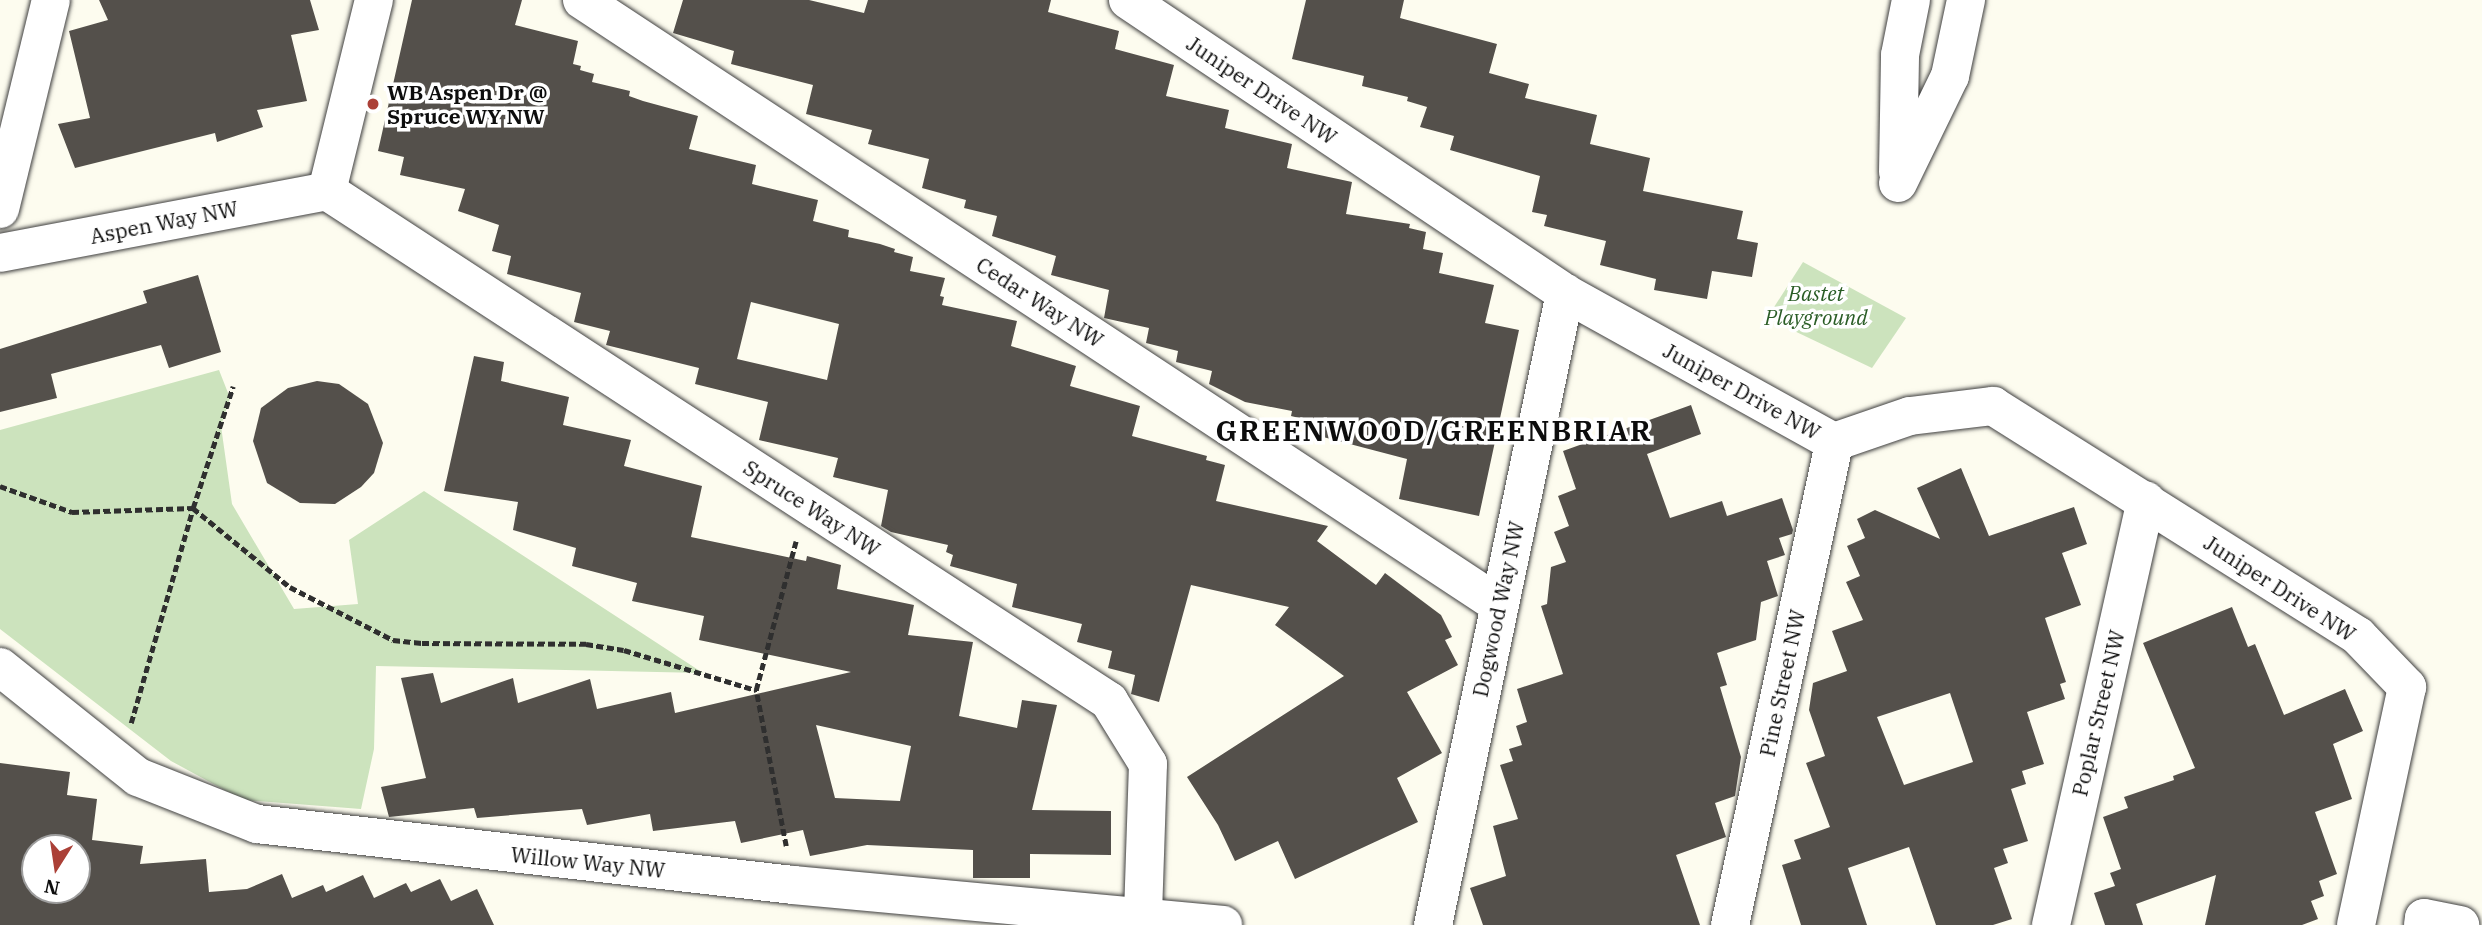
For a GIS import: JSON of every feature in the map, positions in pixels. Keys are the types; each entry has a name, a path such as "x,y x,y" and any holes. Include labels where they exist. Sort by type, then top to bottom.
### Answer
{"street":[{"path":"0,209 51,0"},
{"path":"327,191 374,0"},
{"name":"Cedar Way NW","path":"582,0 1498,604"},
{"name":"Juniper Drive NW","path":"1128,0 1565,293 1834,442 1910,416 1993,406 2358,636 2407,687 2356,925"},
{"path":"1911,0 1900,55 1898,183 1950,76 1966,0"},
{"name":"Aspen Way NW","path":"0,253 327,191"},
{"name":"Spruce Way NW","path":"327,191 1109,701 1148,764 1143,916"},
{"name":"Dogwood Way NW","path":"1433,925 1565,293"},
{"name":"Pine Street NW","path":"1730,925 1834,442"},
{"name":"Poplar Street NW","path":"2051,925 2146,501"},
{"name":"Willow Way NW","path":"0,667 138,777 257,824 793,885 1223,925"}],"path":[{"path":"116,759 138,704 193,508 233,386"},
{"path":"0,486 72,512 193,508 290,587 393,640 422,643 599,646 624,650 756,690"},
{"path":"793,885 756,690 806,504"}],"green space":[{"name":"Bastet Playground","path":"1803,262 1906,318 1872,368 1767,318"},
{"path":"219,370 230,398 221,426 232,504 294,609 358,604 349,540 424,491 703,673 376,666 374,749 361,809 243,800 171,761 0,629 0,430"}],"building":[{"path":"99,0 310,0 319,30 291,35 307,101 257,110 263,127 217,142 215,133 75,168 58,124 90,118 69,31 108,20"},
{"path":"412,0 522,0 515,25 578,41 573,64 581,66 580,70 594,74 592,82 630,91 629,96 698,116 689,149 756,165 752,184 818,200 813,221 849,230 848,237 880,244 895,249 894,252 913,257 910,271 945,278 940,296 944,297 942,305 1017,321 1011,346 1076,366 1070,386 1140,406 1132,436 1207,456 1206,460 1225,465 1216,501 1328,526 1317,541 1376,585 1385,573 1441,615 1452,637 1445,640 1458,665 1407,692 1442,753 1397,778 1418,822 1295,879 1278,841 1235,861 1218,825 1187,777 1344,676 1275,625 1289,607 1191,585 1159,702 1131,694 1135,675 1108,668 1112,651 1077,642 1082,624 1012,607 1017,584 950,566 953,555 946,552 948,545 891,532 881,526 888,490 833,477 838,458 759,440 768,402 695,384 699,368 606,345 610,331 574,322 581,293 507,274 511,256 492,251 499,225 458,211 465,189 400,175 404,157 378,151","holes":["751,302 839,324 827,380 737,359"]},
{"path":"683,0 809,0 864,13 868,0 1051,0 1048,12 1119,31 1115,49 1174,65 1166,96 1229,110 1225,128 1292,144 1287,168 1352,182 1346,214 1410,224 1409,228 1426,232 1423,249 1443,253 1439,273 1494,285 1485,323 1519,330 1479,516 1399,499 1407,459 1304,432 1307,420 1291,416 1292,411 1245,402 1209,384 1212,371 1176,362 1178,351 1146,343 1149,328 1104,318 1109,290 1051,275 1056,256 992,236 997,216 964,208 966,200 922,188 929,159 868,144 872,130 806,114 813,85 731,64 734,51 673,33"},
{"path":"1306,0 1404,0 1400,18 1497,44 1489,73 1529,84 1525,98 1597,115 1590,144 1650,158 1643,191 1743,211 1737,239 1758,243 1752,277 1712,271 1707,299 1654,290 1656,279 1600,265 1606,241 1544,226 1547,215 1532,212 1540,176 1450,150 1454,136 1420,127 1427,107 1407,101 1408,97 1362,86 1364,76 1292,59"},
{"path":"198,275 221,352 169,368 161,345 51,374 57,398 0,412 0,349 147,303 143,291"},
{"path":"474,356 504,362 501,381 569,397 563,425 631,440 624,466 702,486 691,537 806,561 807,556 841,565 837,589 914,605 908,635 973,642 959,716 1017,728 1022,700 1057,705 1032,810 1111,811 1111,855 1030,854 1030,878 973,878 973,850 867,845 810,856 803,830 741,843 735,821 653,831 650,814 587,825 582,809 477,818 474,808 389,817 381,787 426,778 401,678 433,673 441,703 513,678 518,703 590,679 597,709 671,692 675,713 851,672 699,640 704,616 632,601 637,583 572,566 576,548 513,530 518,502 444,491","holes":["816,725 911,746 900,801 835,798"]},
{"path":"317,381 339,384 368,404 383,443 374,473 361,487 335,504 300,503 267,483 253,441 261,408 288,388"},
{"path":"1691,405 1701,434 1647,454 1670,518 1722,501 1727,516 1782,498 1793,530 1792,534 1779,538 1785,555 1767,561 1778,596 1761,602 1756,640 1717,653 1727,685 1720,687 1741,757 1735,796 1715,803 1726,837 1676,855 1700,925 1483,925 1470,888 1506,876 1493,826 1518,819 1500,765 1513,761 1509,749 1522,745 1516,726 1527,722 1517,689 1563,674 1541,606 1547,604 1551,567 1566,562 1554,532 1569,526 1558,496 1576,489 1563,451"},
{"path":"1961,468 1989,536 2074,507 2087,544 2062,553 2081,605 2045,618 2066,682 2060,684 2065,699 2027,712 2044,764 2022,771 2026,784 2011,789 2028,841 2003,849 2008,863 1994,868 2012,919 1993,925 1936,925 1909,847 1848,868 1867,925 1801,925 1782,865 1801,859 1794,840 1830,827 1806,763 1825,756 1809,710 1813,683 1847,671 1832,631 1863,620 1846,582 1860,576 1847,546 1865,538 1857,519 1875,510 1940,539 1917,488","holes":["1950,693 1973,762 1904,785 1877,717"]},
{"path":"2232,607 2248,647 2255,644 2284,715 2345,689 2363,731 2333,744 2352,799 2315,812 2337,874 2319,881 2324,896 2311,901 2318,919 2302,925 2205,925 2216,875 2136,904 2143,925 2105,925 2094,893 2115,886 2110,873 2121,869 2103,817 2128,808 2124,797 2174,780 2173,776 2195,768 2143,643"},
{"path":"0,763 70,772 67,795 97,799 92,840 143,846 140,864 206,859 209,892 247,889 282,874 292,898 323,885 326,892 363,875 374,898 406,883 411,892 440,879 451,901 477,889 494,925 0,925"}],"place":[{"name":"WB Aspen Dr @ Spruce WY NW","path":"373,104"}],"district":[{"name":"GREENWOOD/GREENBRIAR","path":"1434,431"}]}
